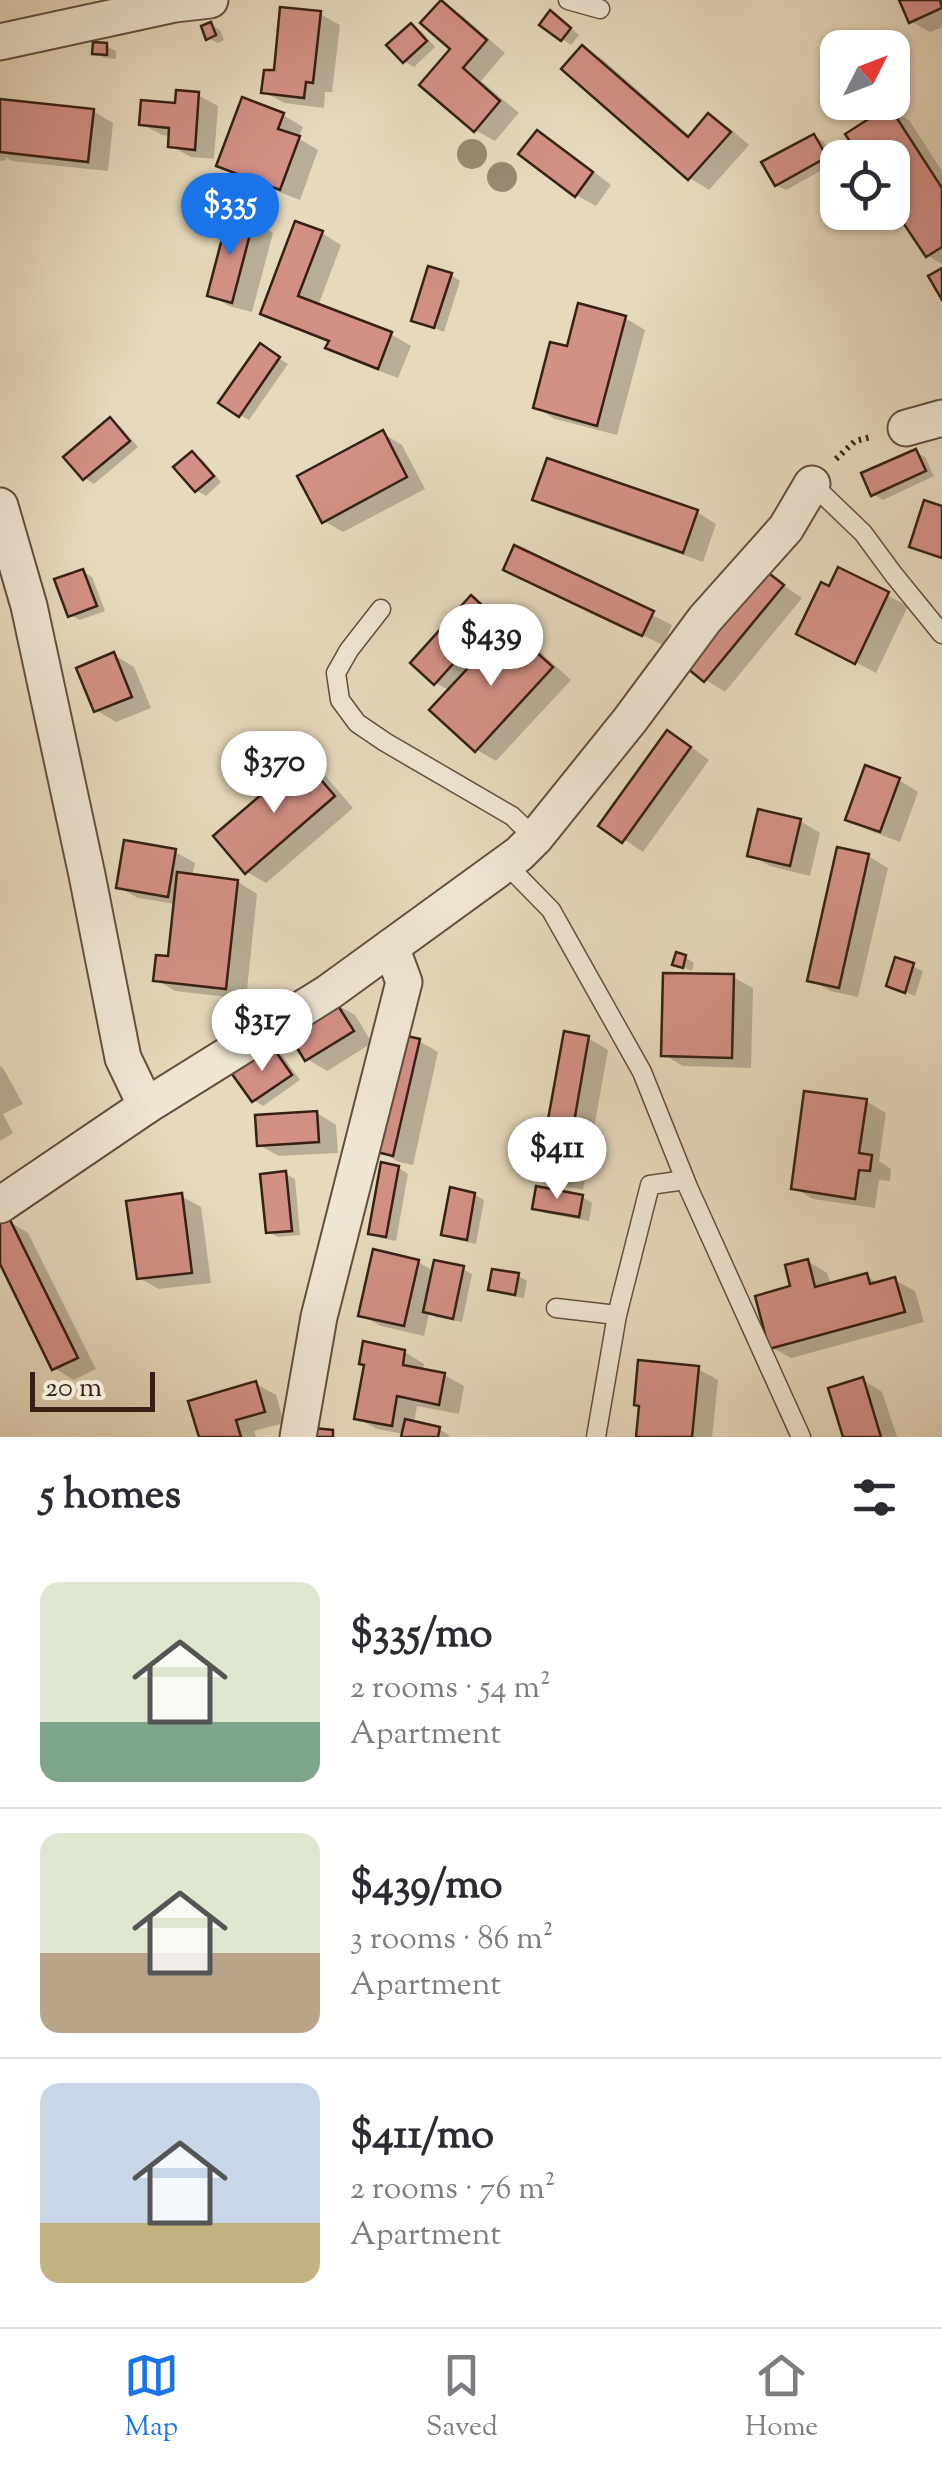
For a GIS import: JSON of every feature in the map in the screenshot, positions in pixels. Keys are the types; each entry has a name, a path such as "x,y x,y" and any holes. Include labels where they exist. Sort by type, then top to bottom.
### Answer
{"street":[{"path":"0,42 210,0"},
{"path":"906,428 942,418"},
{"path":"0,1205 146,1106 330,992 506,864 535,838 705,619 786,528 812,484"},
{"path":"0,506 29,606 123,1058 146,1106"},
{"path":"298,1437 319,1316 404,982 391,947"}],"lane":[{"path":"568,0 600,9"},
{"path":"812,484 862,532 942,634"},
{"path":"380,609 336,674 340,700 357,723 371,733 512,816 535,838"},
{"path":"506,864 551,910 642,1072 685,1180 801,1437"},
{"path":"596,1437 616,1315 650,1185 685,1180"},
{"path":"556,1308 616,1315"}],"path":[{"path":"812,484 855,441 906,428"}],"building":[{"path":"441,0 487,40 463,68 500,101 474,132 419,85 450,49 420,23"},
{"path":"899,0 940,0 942,8 909,23"},
{"path":"280,7 321,11 313,83 306,82 304,98 261,93 264,70 274,70"},
{"path":"550,10 571,28 561,41 539,25"},
{"path":"211,22 216,35 206,40 201,26"},
{"path":"411,23 427,41 403,63 386,45"},
{"path":"93,42 107,43 107,55 92,54"},
{"path":"582,45 688,137 708,113 731,132 688,180 561,69"},
{"path":"176,90 199,92 195,150 168,147 169,128 139,125 141,100 175,103"},
{"path":"242,97 284,113 278,129 300,136 280,190 216,166"},
{"path":"0,99 94,109 88,162 0,152"},
{"path":"867,120 898,120 942,188 942,247 926,257 908,230 910,140 849,140 845,134"},
{"path":"537,130 593,172 575,197 518,154"},
{"path":"814,134 820,145 820,161 775,186 761,162"},
{"path":"229,212 254,219 232,303 207,296"},
{"path":"295,221 323,231 298,296 392,332 378,369 325,348 329,341 260,314"},
{"path":"428,266 452,273 434,328 411,321"},
{"path":"942,268 942,300 928,276"},
{"path":"578,303 626,316 597,426 533,408 550,342 567,346"},
{"path":"260,343 280,357 239,417 218,403"},
{"path":"110,417 130,441 83,480 63,457"},
{"path":"383,430 407,477 322,523 297,476"},
{"path":"916,449 926,471 871,496 861,473"},
{"path":"192,451 214,476 195,492 173,467"},
{"path":"547,458 698,510 683,553 532,500"},
{"path":"924,500 942,506 942,558 909,547"},
{"path":"514,545 654,611 642,636 503,570"},
{"path":"838,567 889,592 855,664 796,634 821,582 829,586"},
{"path":"83,569 97,606 68,617 54,579"},
{"path":"766,571 784,585 704,682 687,668"},
{"path":"471,595 495,617 434,685 410,663"},
{"path":"507,626 553,667 475,752 429,710"},
{"path":"114,652 132,697 94,712 76,668"},
{"path":"667,730 691,747 622,843 598,826"},
{"path":"303,759 335,796 245,874 213,836"},
{"path":"865,765 900,778 880,832 845,820"},
{"path":"758,809 801,819 790,866 747,856"},
{"path":"124,840 176,849 168,897 116,888"},
{"path":"837,847 869,854 839,988 807,981"},
{"path":"177,872 238,880 226,989 153,981 156,955 168,956"},
{"path":"676,952 686,955 683,968 672,965"},
{"path":"895,957 914,963 905,993 886,986"},
{"path":"663,973 734,974 732,1058 661,1056"},
{"path":"335,1001 354,1031 305,1061 286,1030"},
{"path":"564,1031 589,1036 564,1180 538,1175"},
{"path":"403,1035 420,1039 393,1156 377,1152"},
{"path":"272,1046 292,1075 252,1102 232,1074"},
{"path":"804,1091 867,1099 859,1153 872,1155 870,1171 859,1170 855,1199 791,1189"},
{"path":"317,1111 319,1142 257,1146 255,1115"},
{"path":"381,1162 399,1166 386,1237 368,1234"},
{"path":"286,1171 292,1231 266,1233 260,1174"},
{"path":"536,1186 583,1195 579,1217 532,1209"},
{"path":"450,1187 475,1193 467,1240 441,1235"},
{"path":"182,1193 192,1273 137,1279 126,1201"},
{"path":"9,1218 78,1358 52,1370 0,1264 0,1223"},
{"path":"373,1249 419,1260 404,1326 358,1316"},
{"path":"808,1259 815,1287 867,1273 870,1284 895,1277 905,1312 769,1349 755,1296 790,1286 785,1265"},
{"path":"434,1260 464,1266 453,1319 423,1312"},
{"path":"492,1269 519,1273 515,1295 488,1290"},
{"path":"363,1341 405,1350 403,1365 445,1373 439,1405 397,1396 392,1426 354,1419 364,1365 359,1364"},
{"path":"638,1360 699,1366 692,1437 636,1437"},
{"path":"863,1377 881,1437 843,1437 828,1388"},
{"path":"256,1381 265,1412 236,1420 241,1437 199,1437 188,1401"},
{"path":"405,1419 440,1427 438,1437 401,1437"},
{"path":"304,1427 333,1430 333,1437 303,1437"}]}
